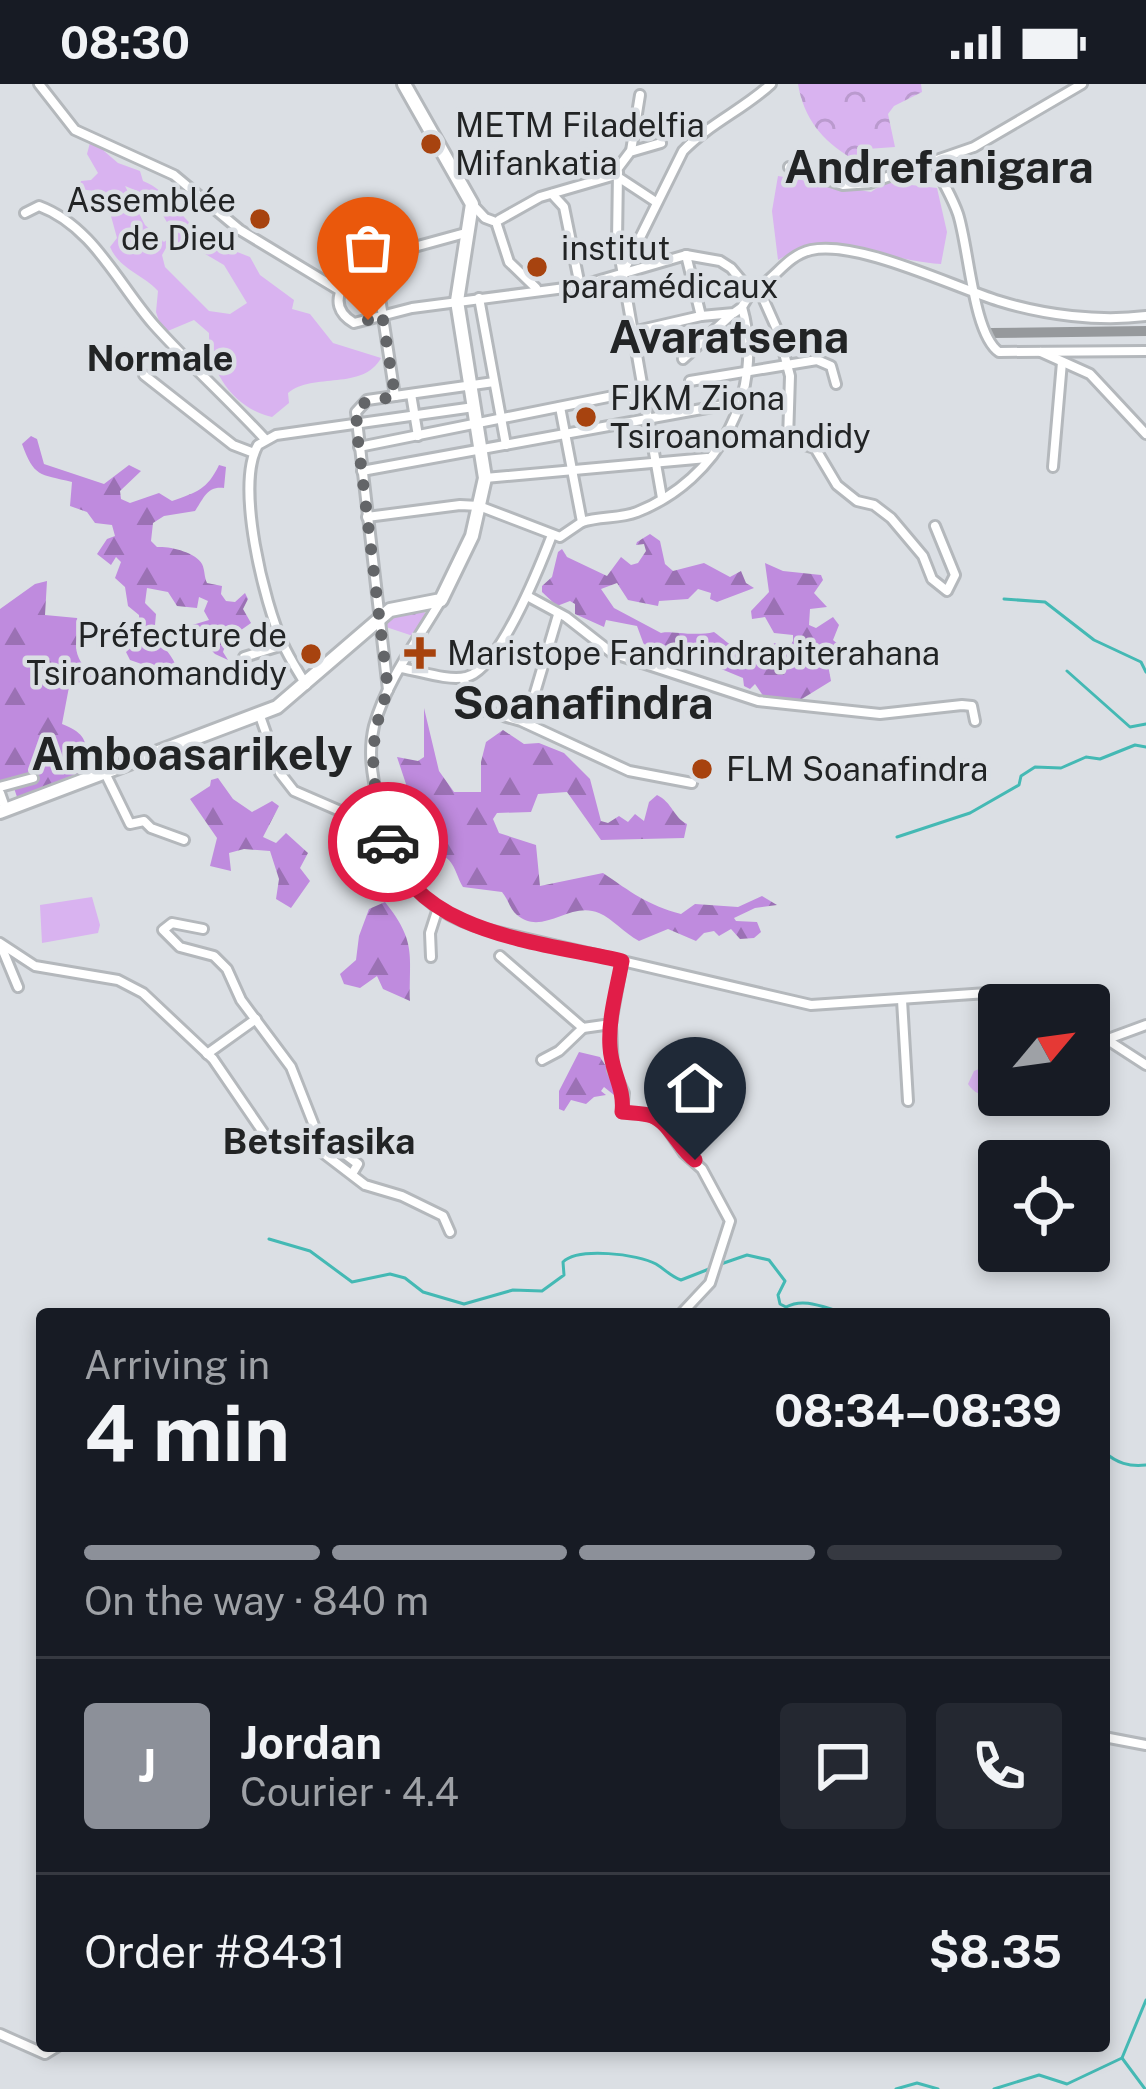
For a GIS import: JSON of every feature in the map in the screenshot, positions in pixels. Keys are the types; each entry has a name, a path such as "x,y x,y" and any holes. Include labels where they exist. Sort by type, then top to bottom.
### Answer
{"main road":[{"path":"3,811 260,716 307,685 390,610 428,610 441,601 466,551 472,507 485,478 457,301 472,204 404,84"}],"street":[{"path":"39,84 75,130 174,176 240,230 339,290"},
{"path":"622,275 674,165 696,138 771,84"},
{"path":"788,167 821,180 858,186 974,147 1082,84"},
{"path":"630,152 640,95"},
{"path":"661,143 622,158 616,226 662,498"},
{"path":"934,161 956,210 980,325 989,346 999,352 1146,351"},
{"path":"618,174 656,202"},
{"path":"618,174 550,193 494,221 374,258 339,290 337,303 354,323 457,301 580,286 686,255 720,261 754,290 779,334 792,391 788,440 815,448 837,485 891,518 923,556 932,580 947,591 955,575 935,526"},
{"path":"550,193 564,207 580,286"},
{"path":"472,204 494,221 512,267 537,289"},
{"path":"26,213 39,206 72,222 150,321 265,439"},
{"path":"683,359 797,255 824,249 856,253 1015,306 1092,317 1146,316"},
{"path":"686,255 701,316"},
{"path":"374,258 395,396"},
{"path":"479,298 506,445"},
{"path":"632,332 738,310"},
{"path":"367,517 472,507 552,536 566,535 582,522 622,517 662,498 696,475 722,445 740,402 750,346 738,310"},
{"path":"1041,352 1081,368 1102,384 1146,434"},
{"path":"691,381 826,362 836,383"},
{"path":"1053,466 1062,362"},
{"path":"144,375 233,445 254,453"},
{"path":"388,690 356,424 360,404 494,382"},
{"path":"359,447 643,390"},
{"path":"411,394 418,436"},
{"path":"362,471 740,402"},
{"path":"307,685 283,645 258,565 252,507 254,453 265,439 474,407"},
{"path":"560,407 582,522"},
{"path":"485,478 709,458"},
{"path":"403,665 463,678 478,672 529,597 552,536"},
{"path":"529,597 566,617 612,653 758,701 880,714 973,706 975,721"},
{"path":"428,610 388,690 373,732 371,757 385,830 398,867 438,908 463,923 811,1005 978,995"},
{"path":"526,723 558,615"},
{"path":"244,657 283,645"},
{"path":"463,678 469,693 486,711 526,723 629,771 692,783"},
{"path":"260,716 280,773 294,791 385,830"},
{"path":"106,775 130,824 144,821 184,840"},
{"path":"3,811 0,790 33,778"},
{"path":"430,957 430,933 438,908"},
{"path":"203,928 172,923 163,930 180,947 214,956 227,969 241,1000 291,1066 317,1133 358,1164 352,1174"},
{"path":"0,944 18,987"},
{"path":"0,944 35,966 118,980 134,988 207,1054 267,1138 318,1149 365,1185 443,1216 450,1232"},
{"path":"500,956 583,1028"},
{"path":"622,961 611,1024 613,1070 624,1093 622,1112 650,1114 663,1122 684,1153 702,1169 730,1221 710,1283 687,1308"},
{"path":"902,1000 908,1101"},
{"path":"207,1054 256,1019"},
{"path":"542,1060 583,1028 611,1024"},
{"path":"1110,1039 1146,1025"},
{"path":"1110,1042 1146,1065"},
{"path":"1110,1738 1146,1745"},
{"path":"0,2034 36,2050"}],"green space":[{"path":"798,84 921,84 922,92 888,114 895,147 867,149 851,158 816,127"},
{"path":"92,135 106,144 104,151 118,163 140,171 143,181 161,192 195,228 204,234 221,230 229,237 227,248 250,257 260,275 294,300 292,309 310,314 333,343 381,358 362,374 298,387 288,393 289,403 272,417 246,406 218,374 209,333 194,320 163,333 156,312 158,291 110,247 117,238 111,216 117,202 79,189 81,181 98,173 87,154","holes":["125,186 152,197 174,234 164,242 145,225","183,241 224,265 247,303 230,314 209,311 165,267 162,255 166,248"]},
{"path":"778,176 871,192 886,182 937,188 947,232 941,264 837,247 797,251 778,260 772,211"},
{"path":"31,436 37,439 44,464 104,484 129,465 141,471 120,491 121,499 130,503 159,493 172,501 188,495 205,485 219,465 226,467 224,488 210,491 195,511 164,516 153,523 151,541 199,560 207,583 222,586 226,601 235,602 245,593 248,599 243,609 251,623 227,640 223,652 228,660 195,633 183,632 209,620 204,611 208,601 199,597 197,608 177,606 168,592 147,588 145,603 156,614 154,636 175,664 177,686 159,670 130,660 126,652 140,640 139,615 128,606 125,587 115,578 121,562 116,557 111,565 97,554 115,536 112,525 95,523 87,512 70,506 72,482 34,468 22,444"},
{"path":"650,534 660,541 665,564 673,571 704,563 730,577 741,571 754,588 717,602 710,599 711,593 698,589 688,599 659,601 658,606 628,600 617,583 601,589 614,608 661,633 714,632 747,656 769,660 766,648 775,643 790,646 793,635 774,633 765,617 752,619 751,611 769,592 765,563 783,571 821,575 823,580 814,593 827,607 810,609 809,625 816,628 833,617 839,625 833,640 844,649 839,653 841,663 828,665 831,681 792,705 766,700 755,684 750,689 743,678 714,666 720,657 710,645 703,644 698,655 685,648 659,653 644,645 637,626 606,620 604,627 575,614 570,601 557,606 542,592 562,549 567,557 607,576 621,557 631,565 638,563 646,551 637,542"},
{"path":"47,581 45,615 77,618 81,628 78,655 94,679 91,686 80,682 69,687 62,724 80,735 86,765 98,773 18,800 12,782 0,783 0,609"},
{"path":"422,607 427,617 416,637 386,627 385,620"},
{"path":"424,708 439,771 454,792 481,792 486,742 503,730 524,744 539,743 564,753 590,779 601,821 608,823 619,816 628,822 635,814 644,821 649,802 657,795 687,824 684,838 601,840 567,792 538,794 531,812 497,813 493,819 499,833 536,845 540,886 603,873 649,902 681,914 695,904 738,907 762,896 777,905 734,918 757,922 761,932 740,939 731,929 719,936 714,931 696,941 668,929 639,941 588,910 527,921 515,913 502,892 463,887 451,862 442,856 436,854 428,866 422,866 407,847 413,828 401,808 406,784 397,757 418,761 424,757"},
{"path":"218,778 233,799 252,812 272,801 279,806 263,837 276,843 286,833 308,853 300,868 310,881 291,908 276,899 279,879 270,851 229,853 231,871 210,866 217,838 190,799"},
{"path":"92,897 98,933 42,943 40,905"},
{"path":"385,902 407,939 410,1001 383,989 377,976 360,988 344,984 340,974 356,960 369,909"},
{"path":"579,1052 600,1057 622,1091 614,1095 604,1087 601,1091 606,1095 586,1104 571,1100 564,1111 559,1109 559,1091"},
{"path":"978,1069 978,1092 968,1084"}],"waterway":[{"path":"1004,599 1045,602 1094,640 1141,662 1146,672"},
{"path":"1067,671 1130,727 1146,724"},
{"path":"897,837 970,813 1019,785 1021,776 1035,767 1061,768 1086,757 1100,759 1135,745 1146,747"},
{"path":"269,1239 310,1251 352,1282 390,1274 405,1278 423,1292 464,1304 513,1290 542,1291 564,1275 563,1262 581,1255 636,1257 681,1280 709,1269"},
{"path":"718,1265 747,1255 769,1260 785,1281 778,1295 780,1304 827,1308"},
{"path":"1110,1456 1146,1465"},
{"path":"994,2089 1039,2075 1067,2084 1122,2058 1146,2000"},
{"path":"1122,2058 1145,2089"},
{"path":"896,2089 917,2083 938,2089"}],"taxiway":[{"path":"991,333 1146,331"}],"way so far":[{"path":"368,320 382,314 395,396 367,400 356,412 388,690 373,732 371,757 388,842"}],"place":[{"name":"METM Filadelfia Mifankatia","path":"431,144"},
{"name":"Assemblée de Dieu","path":"260,219"},
{"name":"institut paramédicaux","path":"537,267"},
{"name":"FJKM Ziona Tsiroanomandidy","path":"586,417"},
{"name":"Maristope Fandrindrapiterahana","path":"420,653"},
{"name":"Préfecture de Tsiroanomandidy","path":"311,654"},
{"name":"FLM Soanafindra","path":"702,769"}],"district":[{"name":"Andrefanigara","path":"939,167"},
{"name":"Avaratsena","path":"729,337"},
{"name":"Normale","path":"160,358"},
{"name":"Soanafindra","path":"583,703"},
{"name":"Amboasarikely","path":"192,754"},
{"name":"Betsifasika","path":"319,1141"}],"route":[{"path":"388,842 408,880 454,919 622,961 610,1036 613,1070 624,1093 622,1112 650,1114 663,1122 684,1153 695,1160"}]}
